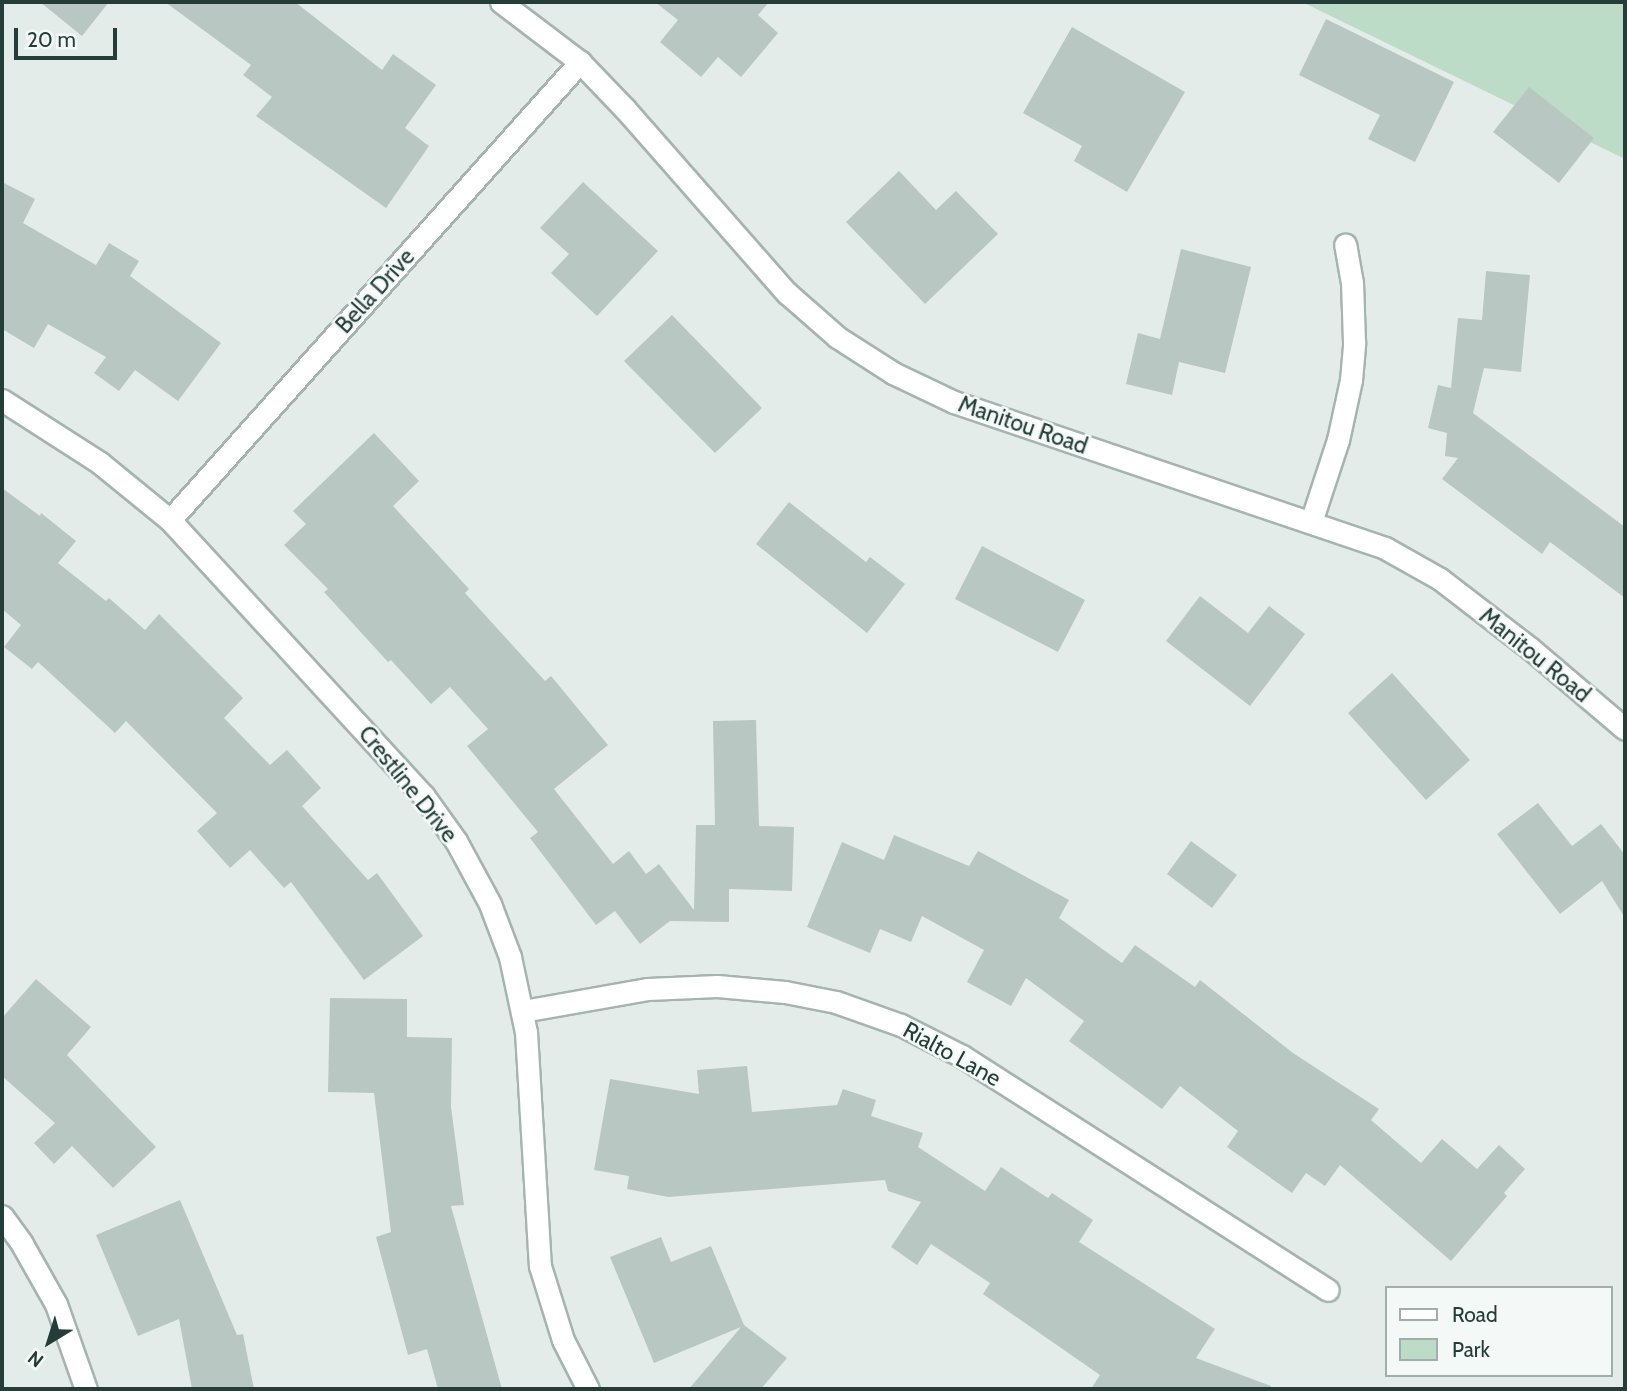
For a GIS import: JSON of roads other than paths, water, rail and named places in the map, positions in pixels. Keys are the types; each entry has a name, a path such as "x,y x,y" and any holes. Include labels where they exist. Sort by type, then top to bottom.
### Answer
{"street":[{"name":"Manitou Road","path":"501,2 580,62 626,110 787,293 837,337 893,373 954,402 1385,548 1440,579 1531,649 1625,729"},
{"name":"Bella Drive","path":"170,520 580,62"},
{"path":"1311,522 1338,440 1352,380 1352,283 1345,245"},
{"name":"Crestline Drive","path":"2,400 100,463 170,520 423,795 456,841 490,904 510,957 523,1011 540,1266 563,1340 588,1389"},
{"name":"Rialto Lane","path":"523,1011 648,989 717,986 785,992 849,1007 901,1025 962,1056 1328,1290"},
{"path":"2,1216 22,1244 56,1304 86,1389"}]}
